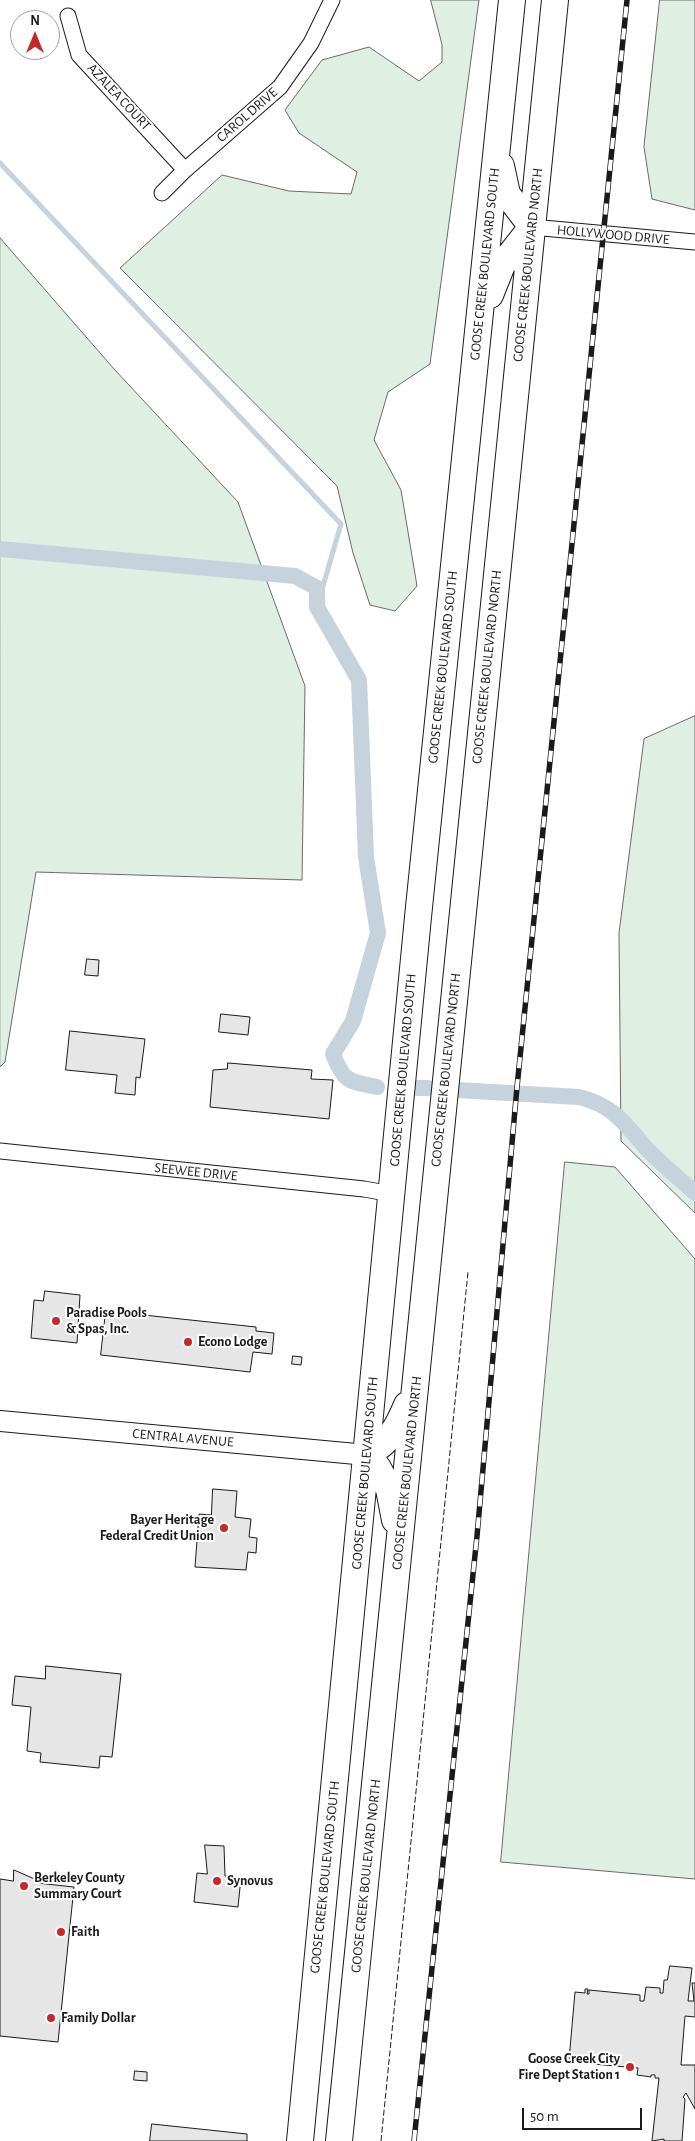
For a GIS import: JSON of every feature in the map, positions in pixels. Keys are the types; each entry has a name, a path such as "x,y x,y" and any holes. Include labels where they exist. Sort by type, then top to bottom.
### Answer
{"highway":[{"name":"GOOSE CREEK BOULEVARD SOUTH","path":"300,2141 392,1194 512,0"},
{"name":"GOOSE CREEK BOULEVARD NORTH","path":"339,2141 555,0"},
{"path":"478,330 502,265 532,227 507,194 501,169 499,127"},
{"path":"400,1537 393,1514 389,1490 378,1468 367,1455 380,1447 397,1430 416,1375"}],"street":[{"name":"CAROL DRIVE","path":"162,193 185,170 280,87 310,43 332,0"},
{"name":"AZALEA COURT","path":"68,16 79,55 185,170"},
{"name":"HOLLYWOOD DRIVE","path":"532,227 695,242"},
{"name":"SEEWEE DRIVE","path":"0,1150 364,1189 392,1194"},
{"name":"CENTRAL AVENUE","path":"0,1421 367,1455"}],"green space":[{"path":"431,0 479,0 430,364 388,392 374,440 401,490 417,586 395,611 370,605 353,553 337,486 120,268 222,175 289,191 351,194 357,172 299,133 285,110 322,60 369,47 419,81 442,62 442,45"},
{"path":"660,0 695,0 695,210 652,199 644,147"},
{"path":"0,238 114,369 238,502 305,686 302,880 36,872 5,1062 0,1067"},
{"path":"695,716 695,1213 621,1141 619,933 644,739"},
{"path":"565,1162 615,1167 695,1259 695,1879 501,1862"}],"building":[{"path":"87,959 99,960 98,976 85,975"},
{"path":"221,1014 250,1017 248,1035 219,1032"},
{"path":"70,1031 145,1039 140,1078 136,1077 135,1095 115,1093 117,1075 66,1070"},
{"path":"228,1063 312,1070 311,1079 333,1080 329,1119 210,1107 213,1070 227,1069"},
{"name":"Paradise Pools & Spas, Inc.","path":"45,1291 80,1295 77,1343 31,1338 34,1300 43,1301"},
{"name":"Econo Lodge","path":"106,1311 256,1327 256,1331 274,1333 272,1354 253,1352 250,1372 101,1355"},
{"path":"293,1356 302,1357 301,1365 292,1364"},
{"name":"Bayer Heritage Federal Credit Union","path":"213,1489 237,1491 235,1517 251,1519 249,1537 257,1538 256,1553 248,1552 246,1570 195,1567 199,1514 211,1515"},
{"path":"46,1666 121,1674 112,1757 100,1756 99,1768 40,1762 41,1753 27,1751 31,1707 12,1705 15,1676 45,1679"},
{"path":"205,1845 224,1846 225,1876 241,1878 238,1907 194,1902 197,1873 207,1874"},
{"path":"14,1870 37,1880 37,1883 74,1887 58,2042 0,2036 0,1879 13,1881"},
{"path":"670,1966 692,1968 688,2001 694,2001 692,1983 695,1983 695,2017 685,2016 681,2065 695,2065 695,2109 686,2093 683,2097 685,2099 682,2141 664,2141 664,2139 652,2141 659,2078 655,2078 655,2075 651,2075 651,2077 637,2075 638,2068 582,2063 581,2059 580,2063 569,2060 575,1992 585,1993 585,1989 588,1989 587,1994 589,1994 589,1990 640,1995 640,2001 644,2001 646,1987 660,1988 660,1993 663,1993 664,1980 667,1980"},
{"path":"135,2071 147,2072 147,2081 134,2080"},
{"path":"152,2124 247,2134 247,2141 150,2141"}],"waterway":[{"path":"0,163 341,524 317,607"},
{"path":"0,549 295,576 317,588 317,607 359,680 366,857 378,933 353,1021 333,1054 344,1076 354,1082 377,1087"},
{"path":"417,1088 428,1088"},
{"path":"456,1090 579,1097 601,1105 625,1123 652,1154 695,1193"}],"railway":[{"path":"414,2141 477,1536 517,1087 627,0"}],"fence":[{"path":"381,2141 468,1272"}],"place":[{"name":"Paradise Pools & Spas, Inc.","path":"56,1321"},
{"name":"Econo Lodge","path":"188,1342"},
{"name":"Bayer Heritage Federal Credit Union","path":"224,1528"},
{"name":"Synovus","path":"217,1881"},
{"name":"Berkeley County Summary Court","path":"24,1886"},
{"name":"Faith","path":"61,1932"},
{"name":"Family Dollar","path":"51,2018"},
{"name":"Goose Creek City Fire Dept Station 1","path":"630,2067"}]}
